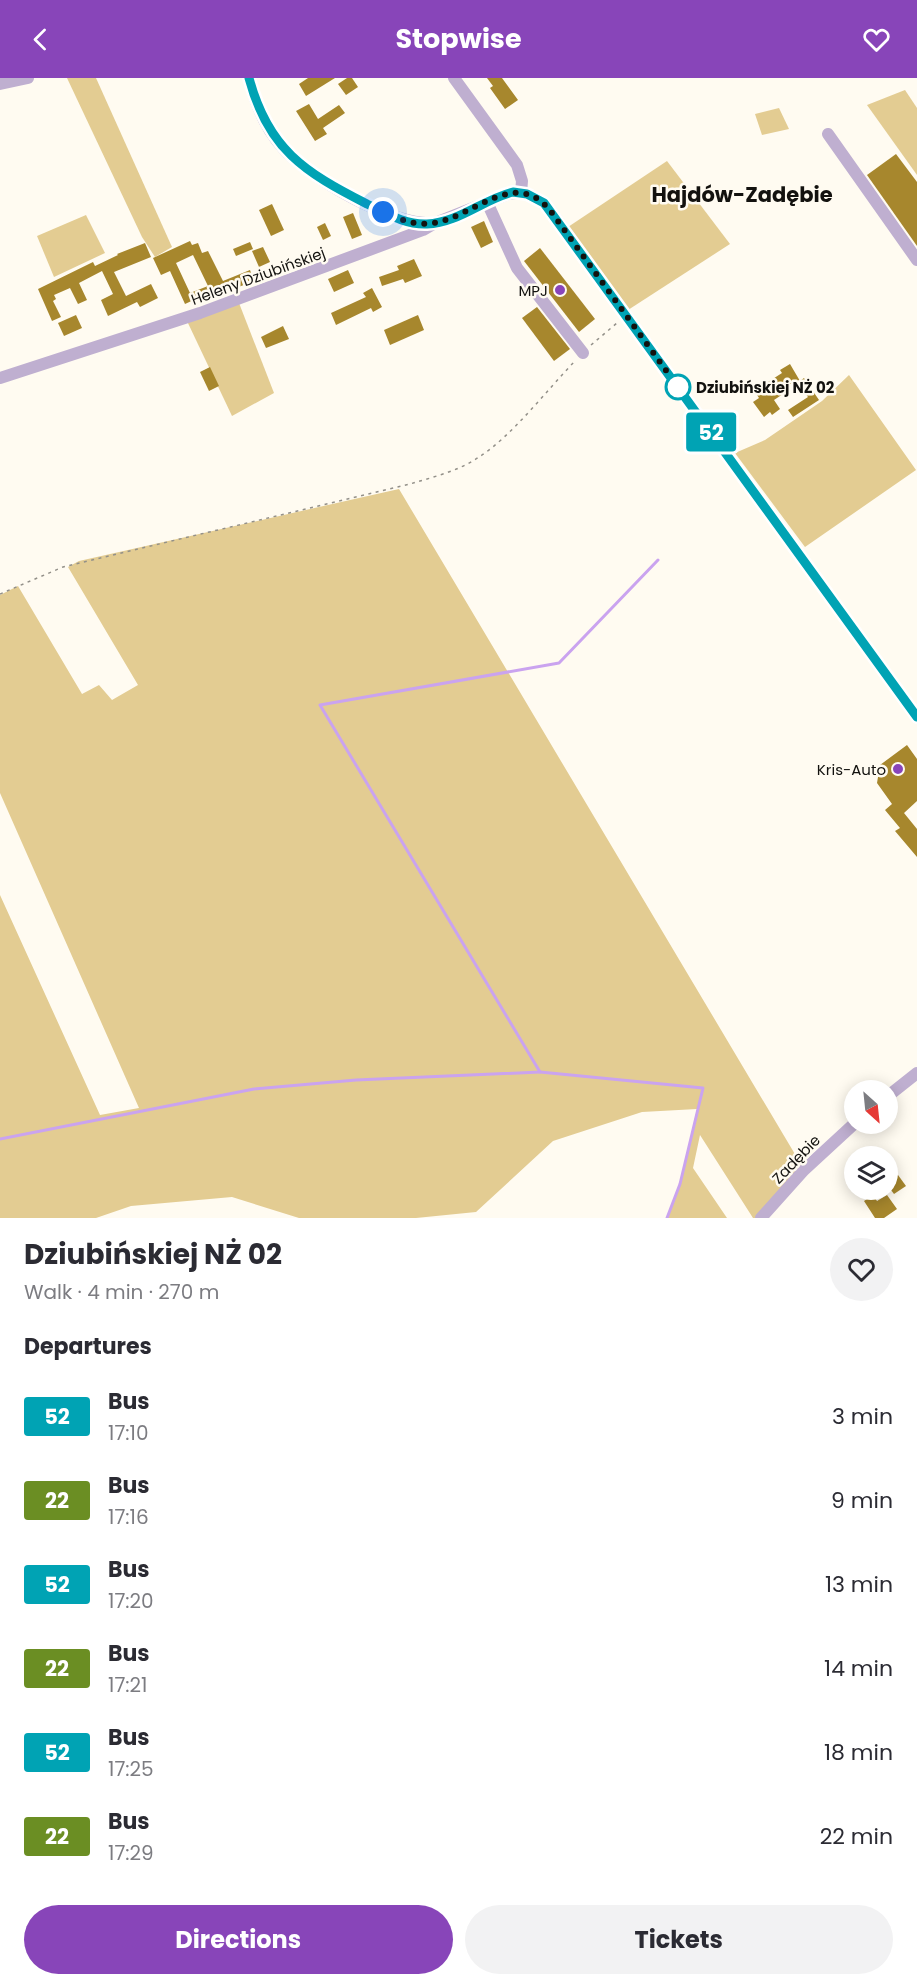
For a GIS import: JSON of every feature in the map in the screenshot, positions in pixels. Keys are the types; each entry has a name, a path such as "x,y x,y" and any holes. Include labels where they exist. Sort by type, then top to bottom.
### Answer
{"street":[{"path":"0,84 28,78"},
{"path":"249,78 259,108 271,132 294,160 326,182 392,216 414,223 435,223"},
{"path":"454,78 517,165 522,181 521,193 538,198 547,207 917,717"},
{"path":"828,134 917,260"},
{"name":"Heleny Dziubińskiej","path":"0,378 210,310 423,230 508,194 521,193"},
{"path":"487,202 517,268 583,353"},
{"path":"387,244 395,232 392,216"},
{"path":"898,1088 917,1073"},
{"name":"Zadębie","path":"761,1218 804,1170 844,1133"}],"path":[{"path":"0,594 63,567 410,484 455,470 479,457 505,435 583,353 626,316"}],"shaded area":[{"path":"67,78 96,78 172,247 155,257 142,237"},
{"path":"905,90 917,108 917,175 867,105"},
{"path":"779,108 789,129 762,135 755,114"},
{"path":"667,161 730,244 628,310 568,227"},
{"path":"86,215 105,253 54,277 37,236"},
{"path":"239,303 274,393 232,416 187,321"},
{"path":"849,375 916,470 805,547 735,453 765,440 822,401"},
{"path":"399,489 802,1166 759,1218 753,1218 700,1135 693,1168 727,1218 667,1218 680,1184 697,1109 642,1112 553,1141 476,1212 416,1218 299,1218 232,1197 131,1206 96,1218 0,1218 0,895 100,1115 139,1108 0,793 0,595 18,586 82,694 99,685 112,700 138,685 68,567 79,561"}],"building":[{"path":"308,78 335,78 306,96 299,84"},
{"path":"347,78 352,78 358,87 346,95 338,84"},
{"path":"487,78 502,78 518,100 505,109 490,88 493,86"},
{"path":"309,104 318,119 339,105 345,113 323,128 327,134 315,141 296,111"},
{"path":"896,154 917,182 917,246 867,175"},
{"path":"272,204 284,230 271,236 259,210"},
{"path":"353,213 362,235 352,239 343,217"},
{"path":"484,221 493,242 481,248 471,227"},
{"path":"325,223 331,236 323,240 317,227"},
{"path":"190,241 192,245 198,243 202,253 208,251 223,281 250,270 254,281 200,302 198,298 185,304 170,271 161,275 153,258","holes":["193,255 208,286 190,293 176,263"]},
{"path":"250,242 253,249 236,256 233,249"},
{"path":"145,243 151,257 114,272 126,296 151,284 158,298 140,307 137,302 108,316 101,300 113,294 102,271 79,283 87,300 78,304 70,288 54,295 56,299 53,301 61,317 52,321 38,289 93,262 95,266"},
{"path":"263,247 270,262 259,267 252,251"},
{"name":"MPJ","path":"540,248 595,319 579,332 524,261"},
{"path":"414,259 422,276 405,283 403,279 382,286 379,277 399,270 397,266"},
{"path":"348,270 354,283 334,292 328,279"},
{"path":"372,288 382,307 373,312 371,308 336,325 331,313 366,297 363,293"},
{"path":"537,307 570,349 554,361 522,318"},
{"path":"76,315 82,328 64,336 58,323"},
{"path":"418,315 424,330 390,345 384,330"},
{"path":"283,326 289,339 266,348 261,337"},
{"path":"790,364 800,381 804,378 819,400 793,417 788,410 808,397 798,384 774,400 780,409 764,417 753,402 759,398 757,395 770,385 768,382 782,373 780,370"},
{"path":"210,367 219,386 209,391 200,372"},
{"path":"907,745 917,759 917,801 904,813 917,829 917,857 895,831 900,828 885,810 892,804 877,783 880,765"},
{"path":"898,1175 906,1186 898,1191"},
{"path":"891,1200 897,1209 884,1218 875,1218 864,1201"}],"waterway":[{"path":"0,1139 254,1089 356,1080 540,1072 320,705 559,663 658,560"},
{"path":"540,1072 703,1088 680,1184 667,1218"}],"bus line":[{"name":"52","path":"249,78 262,116 282,148 294,160 326,182 392,216 414,223 435,223 513,192 527,194 544,203 917,717"}],"place":[{"name":"MPJ","path":"560,290"},
{"name":"Dziubińskiej NŻ 02","path":"678,387"},
{"name":"Kris-Auto","path":"898,769"}],"district":[{"name":"Hajdów-Zadębie","path":"742,194"}],"route":[{"path":"383,212 408,222 426,224 446,220 513,192 538,198 552,213 678,387"}]}
